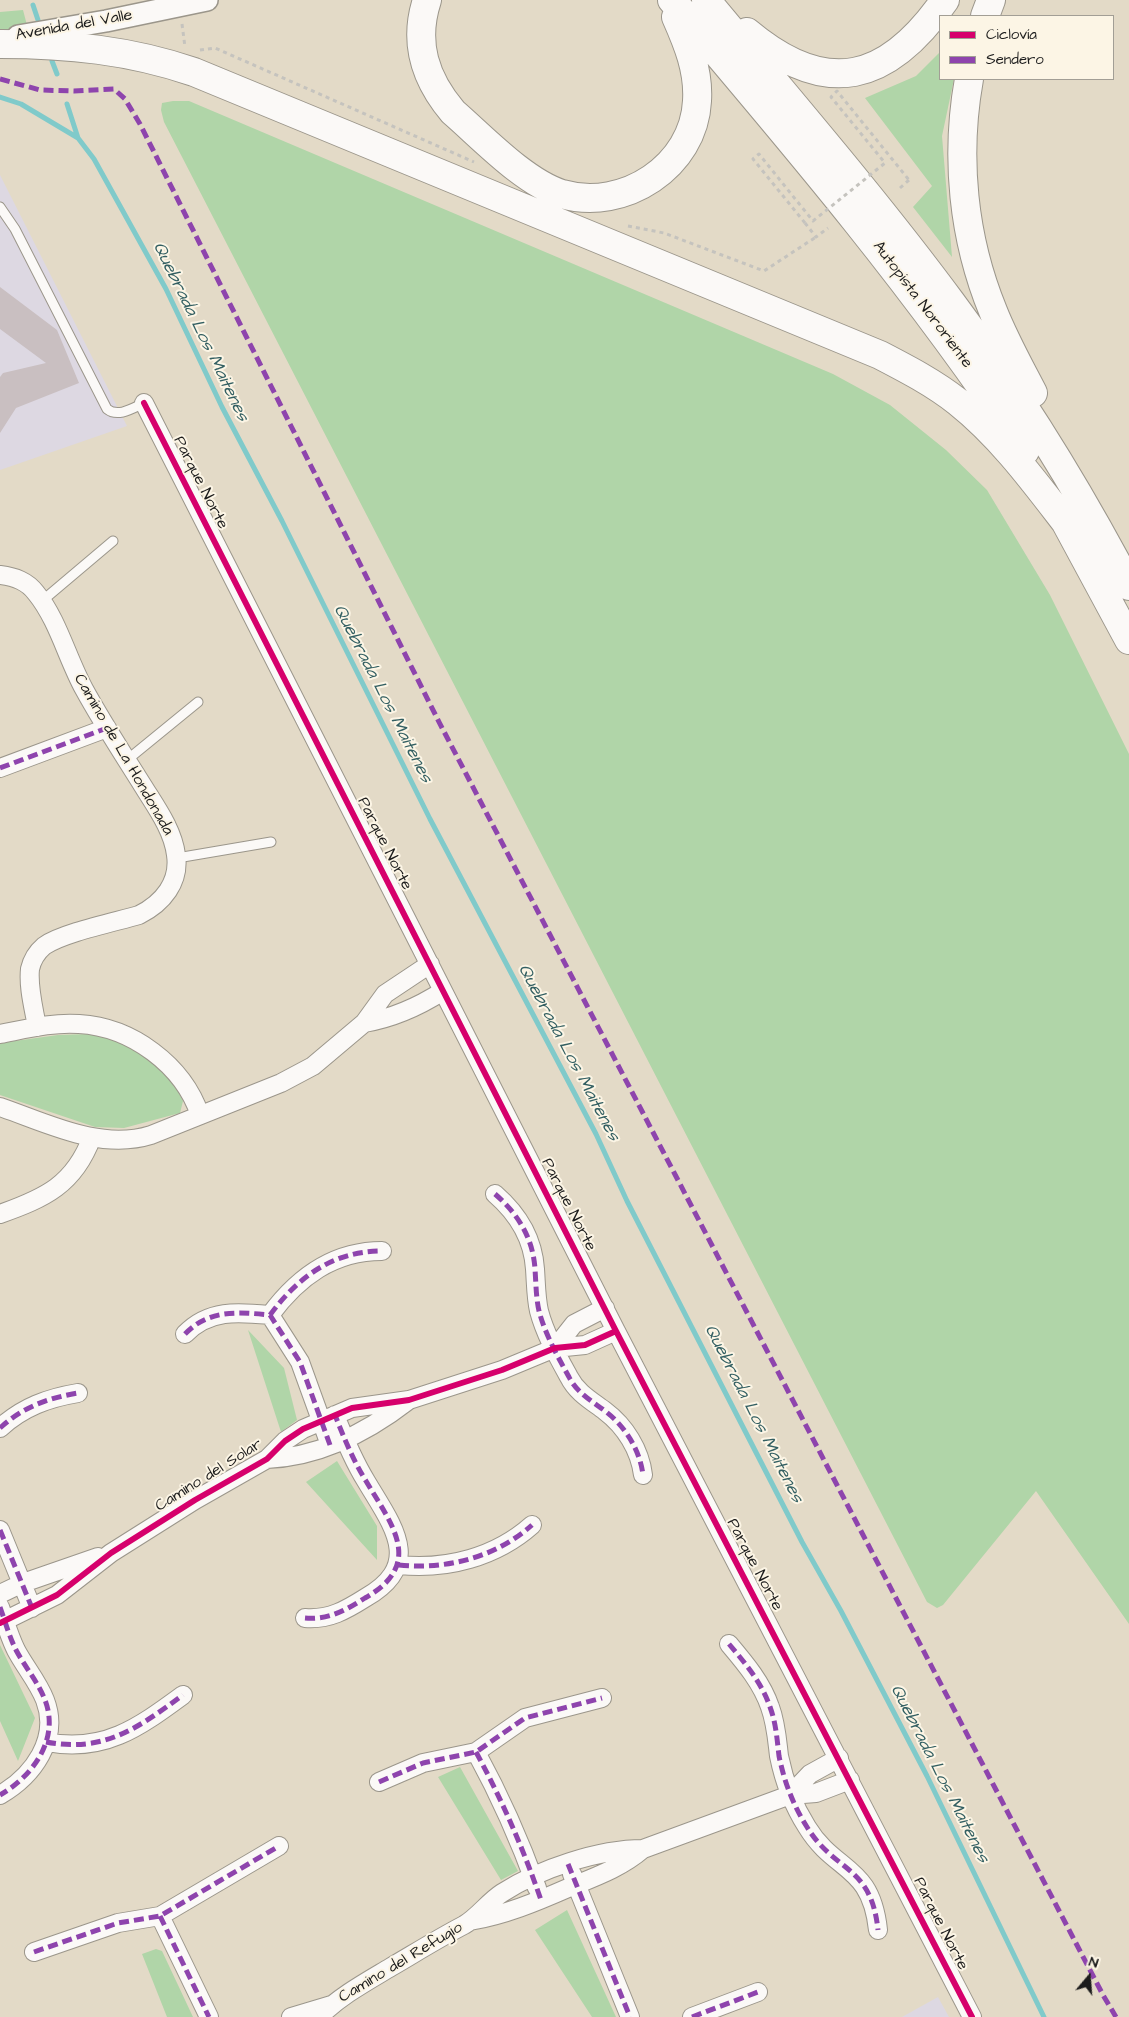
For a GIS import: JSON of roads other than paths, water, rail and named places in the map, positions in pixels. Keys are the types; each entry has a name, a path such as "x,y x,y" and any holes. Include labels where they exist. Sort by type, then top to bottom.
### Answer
{"highway":[{"path":"427,0 421,27 422,56 433,86 453,112 526,174 544,185 561,193 577,197 597,198 629,191 655,177 674,158 691,130 697,101 695,71 687,42 668,0"},
{"name":"Autopista Nororiente","path":"672,0 818,172 908,286 983,388 1025,452 1070,528 1129,640"},
{"name":"Autopista Nororiente","path":"706,0 884,214 952,302 995,363 1080,494 1129,586"},
{"path":"713,0 761,43 782,58 811,70 839,74 871,68 896,55 918,36 945,0"},
{"path":"985,15 991,0"},
{"path":"0,44 92,47 148,58 194,72 880,355 926,380 959,403 1014,458 1070,528"},
{"path":"969,80 963,126 962,164 965,205 978,267 1000,328 1080,494"}],"street":[{"name":"Avenida del Valle","path":"0,39 106,21 207,0"},
{"name":"Parque Norte","path":"144,403 616,1331 972,2017"},
{"name":"Camino de La Hondonada","path":"0,575 18,578 27,584 42,600 83,688 169,831 177,858 175,876 171,886 165,896 150,910 139,915 67,935 44,946 38,952 33,959 30,977 37,1027"},
{"path":"0,768 107,728"},
{"path":"0,1107 92,1137 117,1141 140,1139 298,1075 324,1058 364,1023 385,994 430,964"},
{"path":"364,1023 382,1020 407,1011 443,990"},
{"path":"0,1034 37,1027 77,1023 105,1028 133,1039 160,1058 180,1078 194,1097 200,1115"},
{"path":"0,1214 38,1199 61,1186 82,1159 92,1137"},
{"path":"495,1194 516,1215 529,1239 533,1253 539,1312 574,1385 616,1420 629,1437 640,1460 643,1475"},
{"path":"270,1315 289,1291 324,1264 348,1254 382,1251"},
{"name":"Camino del Solar","path":"555,1348 574,1324 605,1308"},
{"path":"185,1334 197,1323 219,1314 242,1312 270,1315"},
{"path":"270,1315 300,1362 328,1418 337,1442 366,1481 389,1517 398,1542 399,1565 392,1578 379,1591 350,1607 323,1618 306,1618"},
{"name":"Camino del Solar","path":"0,1795 25,1778 41,1757 46,1742 49,1712 45,1699 15,1648 2,1617 32,1608 56,1595 110,1553 195,1500 267,1459 293,1435 328,1418 364,1405 409,1400 502,1370 555,1348 585,1345 616,1331"},
{"path":"0,1428 18,1413 38,1403 78,1393"},
{"name":"Camino del Solar","path":"267,1459 302,1454 337,1442 377,1423 409,1400"},
{"path":"399,1565 430,1567 468,1560 513,1540 532,1525"},
{"path":"0,1530 32,1608"},
{"name":"Camino del Solar","path":"0,1594 23,1583 110,1553"},
{"path":"729,1644 752,1672 770,1705 781,1765 790,1795 808,1828 821,1844 864,1883 872,1899 878,1930"},
{"path":"46,1742 71,1746 99,1743 139,1725 183,1695"},
{"path":"378,1782 423,1763 476,1752 525,1718 602,1698"},
{"path":"476,1752 525,1852 541,1900"},
{"name":"Camino del Refugio","path":"790,1795 810,1774 839,1758"},
{"name":"Camino del Refugio","path":"291,2017 325,2011 361,1985 470,1921 492,1900 533,1877 607,1851 642,1849 790,1795 816,1793 850,1780"},
{"path":"34,1952 118,1923 160,1916 221,1878 279,1846"},
{"name":"Camino del Refugio","path":"470,1921 513,1911 541,1900 620,1866 642,1849"},
{"path":"568,1864 630,2017"},
{"path":"160,1916 208,2017"},
{"path":"692,2017 758,1992"}],"lane":[{"path":"0,207 15,229 107,409 113,413 121,413 144,403"},
{"path":"42,600 112,542"},
{"path":"127,760 198,702"},
{"path":"177,858 271,842"}],"waterway":[{"name":"Quebrada Los Maitenes","path":"33,5 38,20"},
{"name":"Quebrada Los Maitenes","path":"52,61 57,74"},
{"path":"0,97 21,104 78,138"},
{"name":"Quebrada Los Maitenes","path":"67,104 78,138 94,159 166,289 222,407 282,521 430,819 596,1134 627,1201 802,1542 841,1611 927,1776 1044,2017"}]}
